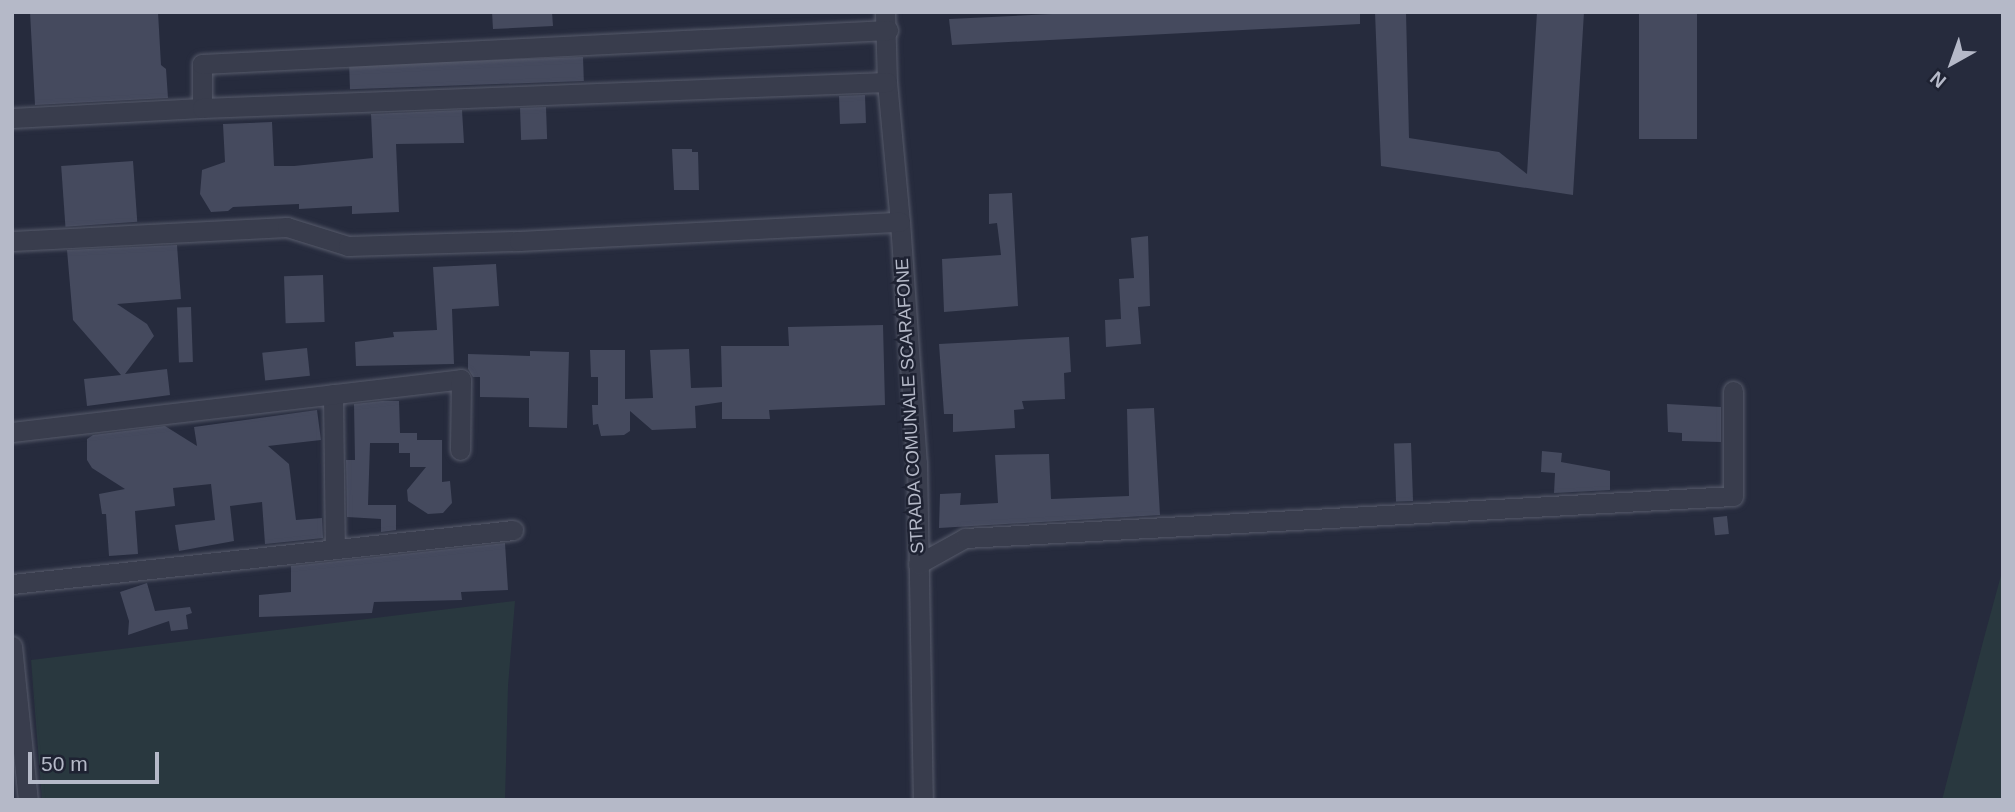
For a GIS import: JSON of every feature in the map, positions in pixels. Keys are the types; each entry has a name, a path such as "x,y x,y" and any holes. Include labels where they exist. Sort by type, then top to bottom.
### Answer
{"street":[{"name":"STRADA COMUNALE SCARAFONE","path":"886,21 887,82 917,463 923,800"},
{"path":"202,108 202,64 886,21"},
{"path":"12,118 202,108 887,82"},
{"path":"12,241 287,227 348,246 519,241 900,222"},
{"path":"12,432 461,379 460,450"},
{"path":"918,564 965,538 1733,496 1733,391"},
{"path":"333,394 335,549"},
{"path":"12,584 513,530"},
{"path":"12,646 28,800"}],"shaded area":[{"path":"2003,568 2003,800 1942,800 1984,638"},
{"path":"515,601 508,686 505,800 42,800 31,660"}],"building":[{"path":"30,12 158,12 161,65 166,69 168,98 35,105"},
{"path":"492,12 552,12 553,26 493,29"},
{"path":"1093,12 1360,12 1360,24 952,45 949,19"},
{"path":"1375,12 1406,12 1409,138 1499,152 1527,174 1537,12 1584,12 1573,195 1381,166"},
{"path":"1639,12 1697,12 1697,139 1639,139"},
{"path":"583,57 584,81 350,89 349,65"},
{"path":"865,95 866,123 840,124 839,96"},
{"path":"546,107 547,139 521,140 520,108"},
{"path":"462,110 464,143 396,144 399,212 352,214 352,206 299,209 299,204 233,207 228,211 211,212 200,194 202,170 225,162 223,124 272,122 274,166 294,166 373,158 371,114"},
{"path":"672,149 692,149 692,152 698,152 699,190 674,190"},
{"path":"133,161 137,222 65,227 61,166"},
{"path":"1012,193 1018,306 944,312 942,259 1001,255 997,223 989,224 989,194"},
{"path":"1148,236 1150,306 1138,307 1141,344 1106,347 1105,320 1121,319 1119,279 1134,278 1131,238"},
{"path":"177,245 181,299 117,304 147,324 154,336 125,374 167,369 170,395 87,406 84,379 121,375 73,320 67,250"},
{"path":"496,264 499,306 452,309 454,364 356,366 355,342 394,337 393,332 437,330 433,267"},
{"path":"323,275 325,322 286,323 284,276"},
{"path":"177,307 191,307 193,362 179,362"},
{"path":"883,325 885,405 769,410 770,419 722,419 722,402 695,406 696,428 652,430 630,411 630,431 624,435 601,436 598,424 593,425 592,405 598,405 598,377 591,377 590,350 625,350 625,399 653,398 650,350 689,349 691,388 722,387 721,346 789,346 788,327"},
{"path":"1069,337 1071,372 1064,373 1065,399 1022,401 1024,409 1014,410 1015,428 953,432 953,414 944,414 939,344"},
{"path":"307,348 310,376 265,381 262,353"},
{"path":"530,351 569,352 567,428 529,427 529,398 480,397 480,377 473,377 468,369 468,354 530,356"},
{"path":"399,401 400,433 417,433 417,440 442,440 442,482 450,481 452,503 443,513 428,514 408,501 407,490 426,467 410,467 410,453 399,453 399,443 370,443 368,505 396,505 396,530 381,532 381,519 347,517 346,460 355,460 354,404"},
{"path":"1667,404 1721,407 1721,442 1682,441 1682,433 1668,432"},
{"path":"1154,408 1160,515 939,528 940,494 961,493 960,505 998,503 995,455 1049,454 1051,499 1129,496 1127,409"},
{"path":"317,410 321,440 268,446 289,464 296,520 322,518 323,538 265,544 262,502 230,506 234,541 179,551 175,525 215,520 211,484 173,488 175,506 135,511 138,554 109,556 106,514 102,514 99,494 125,489 92,468 87,460 87,439 93,435 165,426 197,446 194,427"},
{"path":"1411,443 1413,501 1396,502 1394,444"},
{"path":"1542,451 1562,453 1561,462 1610,471 1610,490 1554,493 1555,473 1541,472"},
{"path":"1727,516 1729,534 1715,535 1713,517"},
{"path":"505,543 508,590 461,592 462,600 374,602 372,613 259,617 259,595 291,592 291,566"},
{"path":"147,583 155,611 190,607 192,613 186,615 188,629 171,631 169,621 128,635 129,621 120,592"}]}
